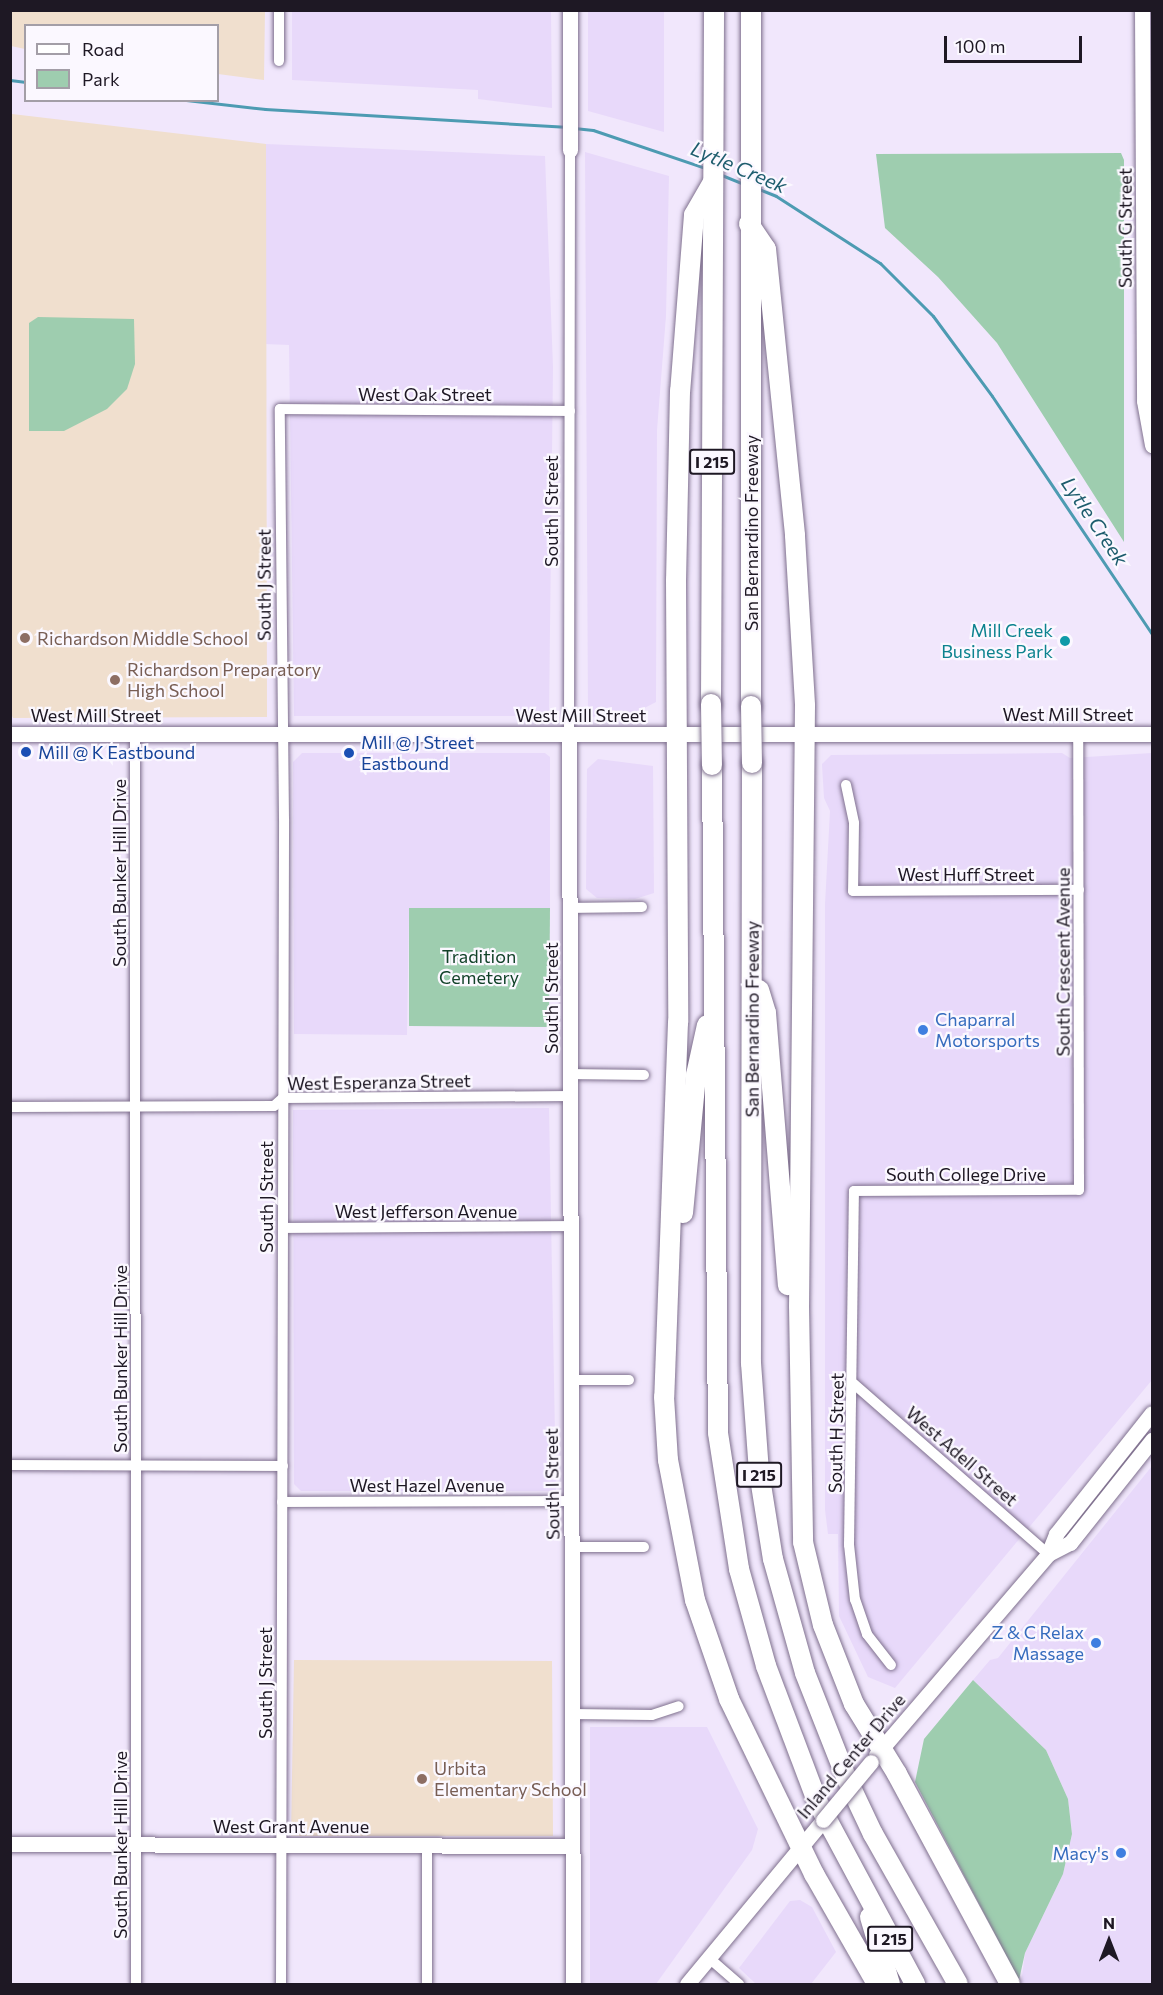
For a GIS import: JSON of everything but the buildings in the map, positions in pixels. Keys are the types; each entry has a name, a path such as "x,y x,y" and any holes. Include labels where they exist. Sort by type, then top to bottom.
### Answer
{"highway":[{"name":"San Bernardino Freeway","path":"714,10 713,182 703,218 715,990 718,1433 737,1557 766,1666 787,1727 817,1801 864,1894 915,1984"},
{"name":"San Bernardino Freeway","path":"751,10 749,224 752,763 750,1363 756,1453 773,1558 805,1673 842,1767 873,1833 958,1984"},
{"path":"703,218 680,391 676,734 678,1022 664,1396 668,1460 681,1538 707,1640 725,1689 806,1840 859,1952 877,1984"},
{"path":"749,224 766,249 797,556 805,706 799,1491 803,1542 823,1625 877,1755 1010,1984"},
{"path":"752,970 766,1013 789,1300 793,1467 799,1491"},
{"path":"681,1538 674,1436 674,1338 696,1075 715,990"},
{"path":"864,1894 890,1984"}],"main road":[{"name":"South I Street","path":"570,10 570,150"},
{"name":"South G Street","path":"1142,10 1149,244 1148,400 1152,445"},
{"name":"West Mill Street","path":"10,734 1152,734"},
{"name":"South I Street","path":"569,735 573,1984"},
{"name":"Inland Center Drive","path":"687,1984 1048,1554 1056,1534 1152,1413"},
{"name":"Inland Center Drive","path":"1048,1554 1070,1543 1152,1440"},
{"name":"West Grant Avenue","path":"10,1844 572,1846"}],"street":[{"path":"279,10 279,61"},
{"name":"South I Street","path":"569,735 570,150"},
{"name":"West Oak Street","path":"280,409 570,411"},
{"name":"South J Street","path":"280,409 283,1098 281,1984"},
{"name":"South Bunker Hill Drive","path":"135,734 136,1984"},
{"name":"South Crescent Avenue","path":"1078,734 1079,1190"},
{"name":"West Huff Street","path":"846,785 854,823 853,891 1079,890"},
{"path":"570,908 642,908"},
{"path":"571,1074 644,1075"},
{"name":"West Esperanza Street","path":"10,1107 274,1106 283,1098 571,1096"},
{"name":"South College Drive","path":"854,1191 1079,1190"},
{"name":"South H Street","path":"854,1191 854,1384 849,1545 855,1600 867,1634 891,1665"},
{"name":"West Jefferson Avenue","path":"282,1228 571,1226"},
{"path":"571,1380 629,1380"},
{"name":"West Adell Street","path":"854,1384 1048,1554"},
{"path":"10,1465 282,1466"},
{"name":"West Hazel Avenue","path":"282,1502 572,1501"},
{"path":"572,1547 644,1546"},
{"path":"572,1714 652,1715 679,1706"},
{"path":"427,1846 427,1984"},
{"path":"709,1958 740,1984"}],"shaded area":[{"path":"12,11 265,11 264,80 219,74 219,24 24,24 24,49 11,46"},
{"path":"292,11 551,11 552,108 478,99 478,90 292,80"},
{"path":"588,11 664,11 664,132 588,111"},
{"path":"12,114 266,144 267,717 13,718 11,714"},
{"path":"266,144 545,156 553,367 549,716 294,716 289,345 264,344"},
{"path":"585,152 669,176 666,316 657,430 656,702 631,715 588,717"},
{"path":"302,753 545,753 550,757 550,908 409,908 407,1035 294,1034 293,762"},
{"path":"1062,753 1070,758 1152,753 1152,1380 895,1688 868,1677 839,1616 838,1534 828,1534 825,1510 825,904 830,811 824,798 822,764 831,755"},
{"path":"598,759 653,766 654,893 635,899 597,898 586,889 587,769"},
{"path":"549,1108 556,1491 301,1491 294,1484 293,1110"},
{"path":"1152,1466 1152,1984 1021,1984 1025,1953 1063,1874 1072,1834 1068,1799 1046,1750 973,1680 990,1660 998,1658"},
{"name":"Urbita Elementary School","path":"294,1660 552,1661 553,1836 291,1836"},
{"path":"590,1727 707,1727 758,1829 752,1850 656,1984 590,1984"},
{"path":"800,1900 812,1907 836,1952 811,1984 756,1984 739,1968 790,1901"}],"green space":[{"path":"1121,153 1124,160 1124,542 997,343 938,277 885,228 876,154"},
{"path":"38,317 134,319 135,364 127,389 107,409 64,431 29,431 29,323"},
{"name":"Tradition Cemetery","path":"409,908 550,908 549,1027 409,1026"},
{"path":"973,1680 1046,1750 1068,1799 1072,1834 1063,1874 1025,1953 1019,1980 915,1782 924,1739"}],"waterway":[{"name":"Lytle Creek","path":"10,80 24,82"},
{"name":"Lytle Creek","path":"204,102 265,109 564,127"},
{"name":"Lytle Creek","path":"574,128 593,130 705,168"},
{"name":"Lytle Creek","path":"719,174 744,184"},
{"name":"Lytle Creek","path":"759,189 776,196 880,263 933,316 992,396 1152,634"}],"place":[{"name":"Richardson Middle School","path":"25,638"},
{"name":"Mill Creek Business Park","path":"1065,641"},
{"name":"Richardson Preparatory High School","path":"115,680"},
{"name":"Mill @ K Eastbound","path":"26,752"},
{"name":"Mill @ J Street Eastbound","path":"349,753"},
{"name":"Chaparral Motorsports","path":"923,1030"},
{"name":"Z & C Relax Massage","path":"1096,1643"},
{"name":"Urbita Elementary School","path":"422,1779"},
{"name":"Macy's","path":"1121,1853"}]}
